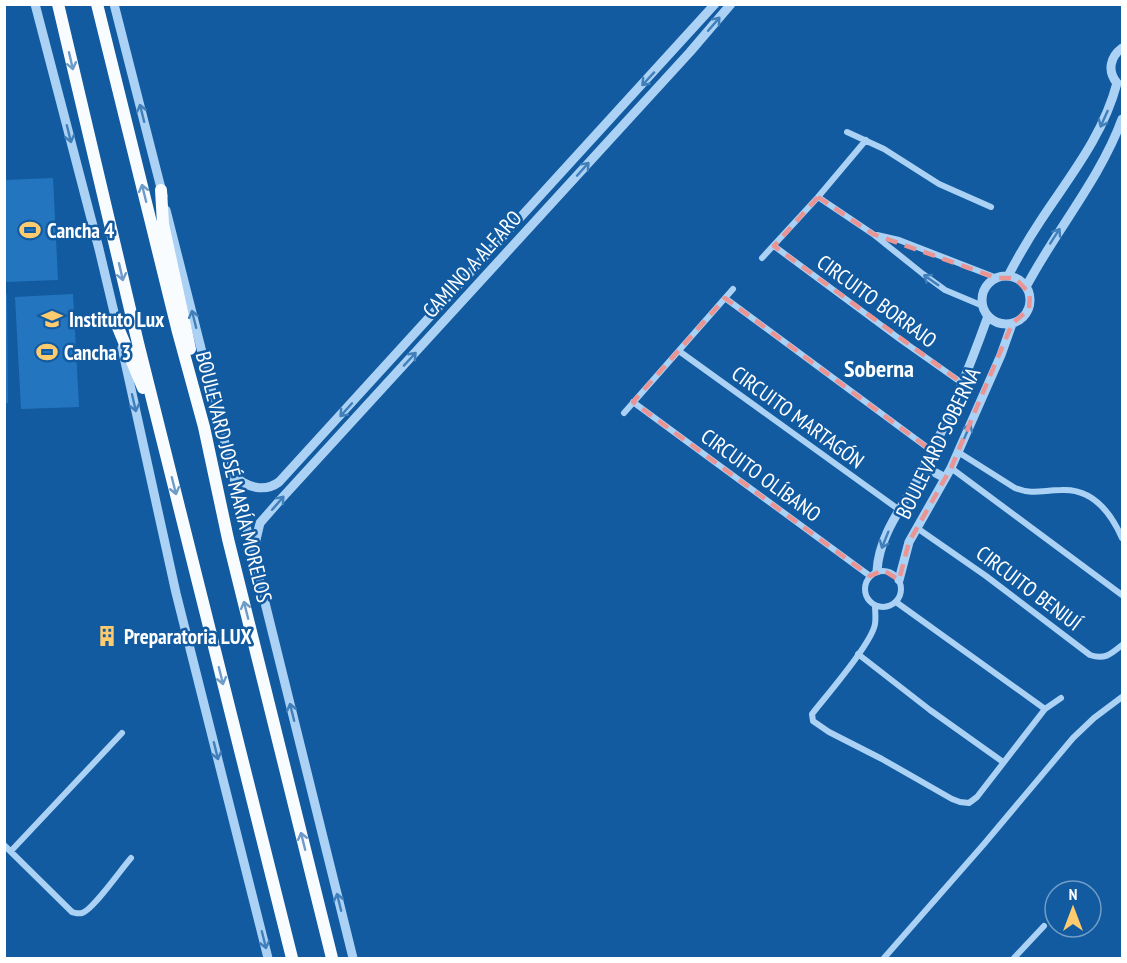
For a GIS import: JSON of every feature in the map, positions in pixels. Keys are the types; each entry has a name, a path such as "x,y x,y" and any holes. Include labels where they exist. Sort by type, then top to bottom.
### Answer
{"main road":[{"path":"58,4 138,343 292,958"},
{"name":"BOULEVARD JOSÉ MARÍA MORELOS","path":"97,4 178,332 204,427 228,538 332,958"},
{"path":"161,190 163,224 197,381 204,427"},
{"path":"117,325 160,430"},
{"path":"284,925 284,958"}],"street":[{"path":"37,4 117,325 176,593 268,958"},
{"path":"114,4 353,958"},
{"name":"CAMINO A ALFARO","path":"234,476 254,488 273,487 279,482 715,4"},
{"name":"CAMINO A ALFARO","path":"253,554 260,523 731,4"},
{"path":"1008,276 1041,220 1089,150 1120,84 1111,74 1111,68 1116,54 1122,48"},
{"path":"1026,287 1105,157 1122,119"},
{"path":"847,132 866,140 939,184 991,207"},
{"path":"762,258 866,140"},
{"path":"546,190 557,197"},
{"path":"818,197 873,234 945,290 983,306"},
{"path":"873,234 899,240 997,278 1008,276 1015,278 1026,287 1031,302 1025,316 1012,324 995,322 988,316 983,306 985,290 997,278"},
{"name":"CIRCUITO BORRAJO","path":"774,246 962,383"},
{"path":"624,413 733,290"},
{"path":"725,298 932,451"},
{"path":"435,312 445,320"},
{"name":"BOULEVARD SOBERNA","path":"873,574 898,509 925,467 962,383 988,316"},
{"name":"BOULEVARD SOBERNA","path":"899,580 909,542 951,468 1012,324"},
{"name":"CIRCUITO MARTAGÓN","path":"679,351 898,509"},
{"name":"CIRCUITO OLÍBANO","path":"633,402 873,574"},
{"path":"958,452 1025,492 1070,490 1091,497 1108,511 1122,538"},
{"path":"925,467 945,478"},
{"path":"951,468 1122,595"},
{"name":"CIRCUITO BENJUÍ","path":"917,528 986,576 1090,655 1103,658 1110,656 1122,645"},
{"path":"890,571 899,580 902,591 896,602 886,607 870,602 865,586 873,574 890,571"},
{"path":"896,602 1045,709"},
{"path":"875,605 876,623 873,630 858,654 812,714 815,724 960,802 969,803 977,797 1045,709 1061,698"},
{"path":"858,654 930,710 1004,762"},
{"path":"884,958 1073,738 1094,718 1122,697"},
{"path":"11,851 122,733"},
{"path":"4,845 72,912 77,913 83,913 93,904 131,858"},
{"path":"1014,958 1043,927"}],"highlighted area":[{"path":"818,197 873,234 997,278 1015,278 1030,294 1029,309 1012,324 951,468 909,542 899,580 883,570 870,576 633,402 725,298 932,451 962,383 774,246"}],"shaded area":[{"name":"Cancha 4","path":"53,178 58,280 5,282 5,180"},
{"path":"5,294 7,294 8,403 4,403"},
{"name":"Cancha 3","path":"73,294 79,407 21,409 15,297"}],"place":[{"name":"Cancha 4","path":"30,230"},
{"name":"Instituto Lux","path":"52,319"},
{"name":"Cancha 3","path":"47,352"},
{"name":"Preparatoria LUX","path":"107,636"}],"district":[{"name":"Soberna","path":"879,368"}]}
